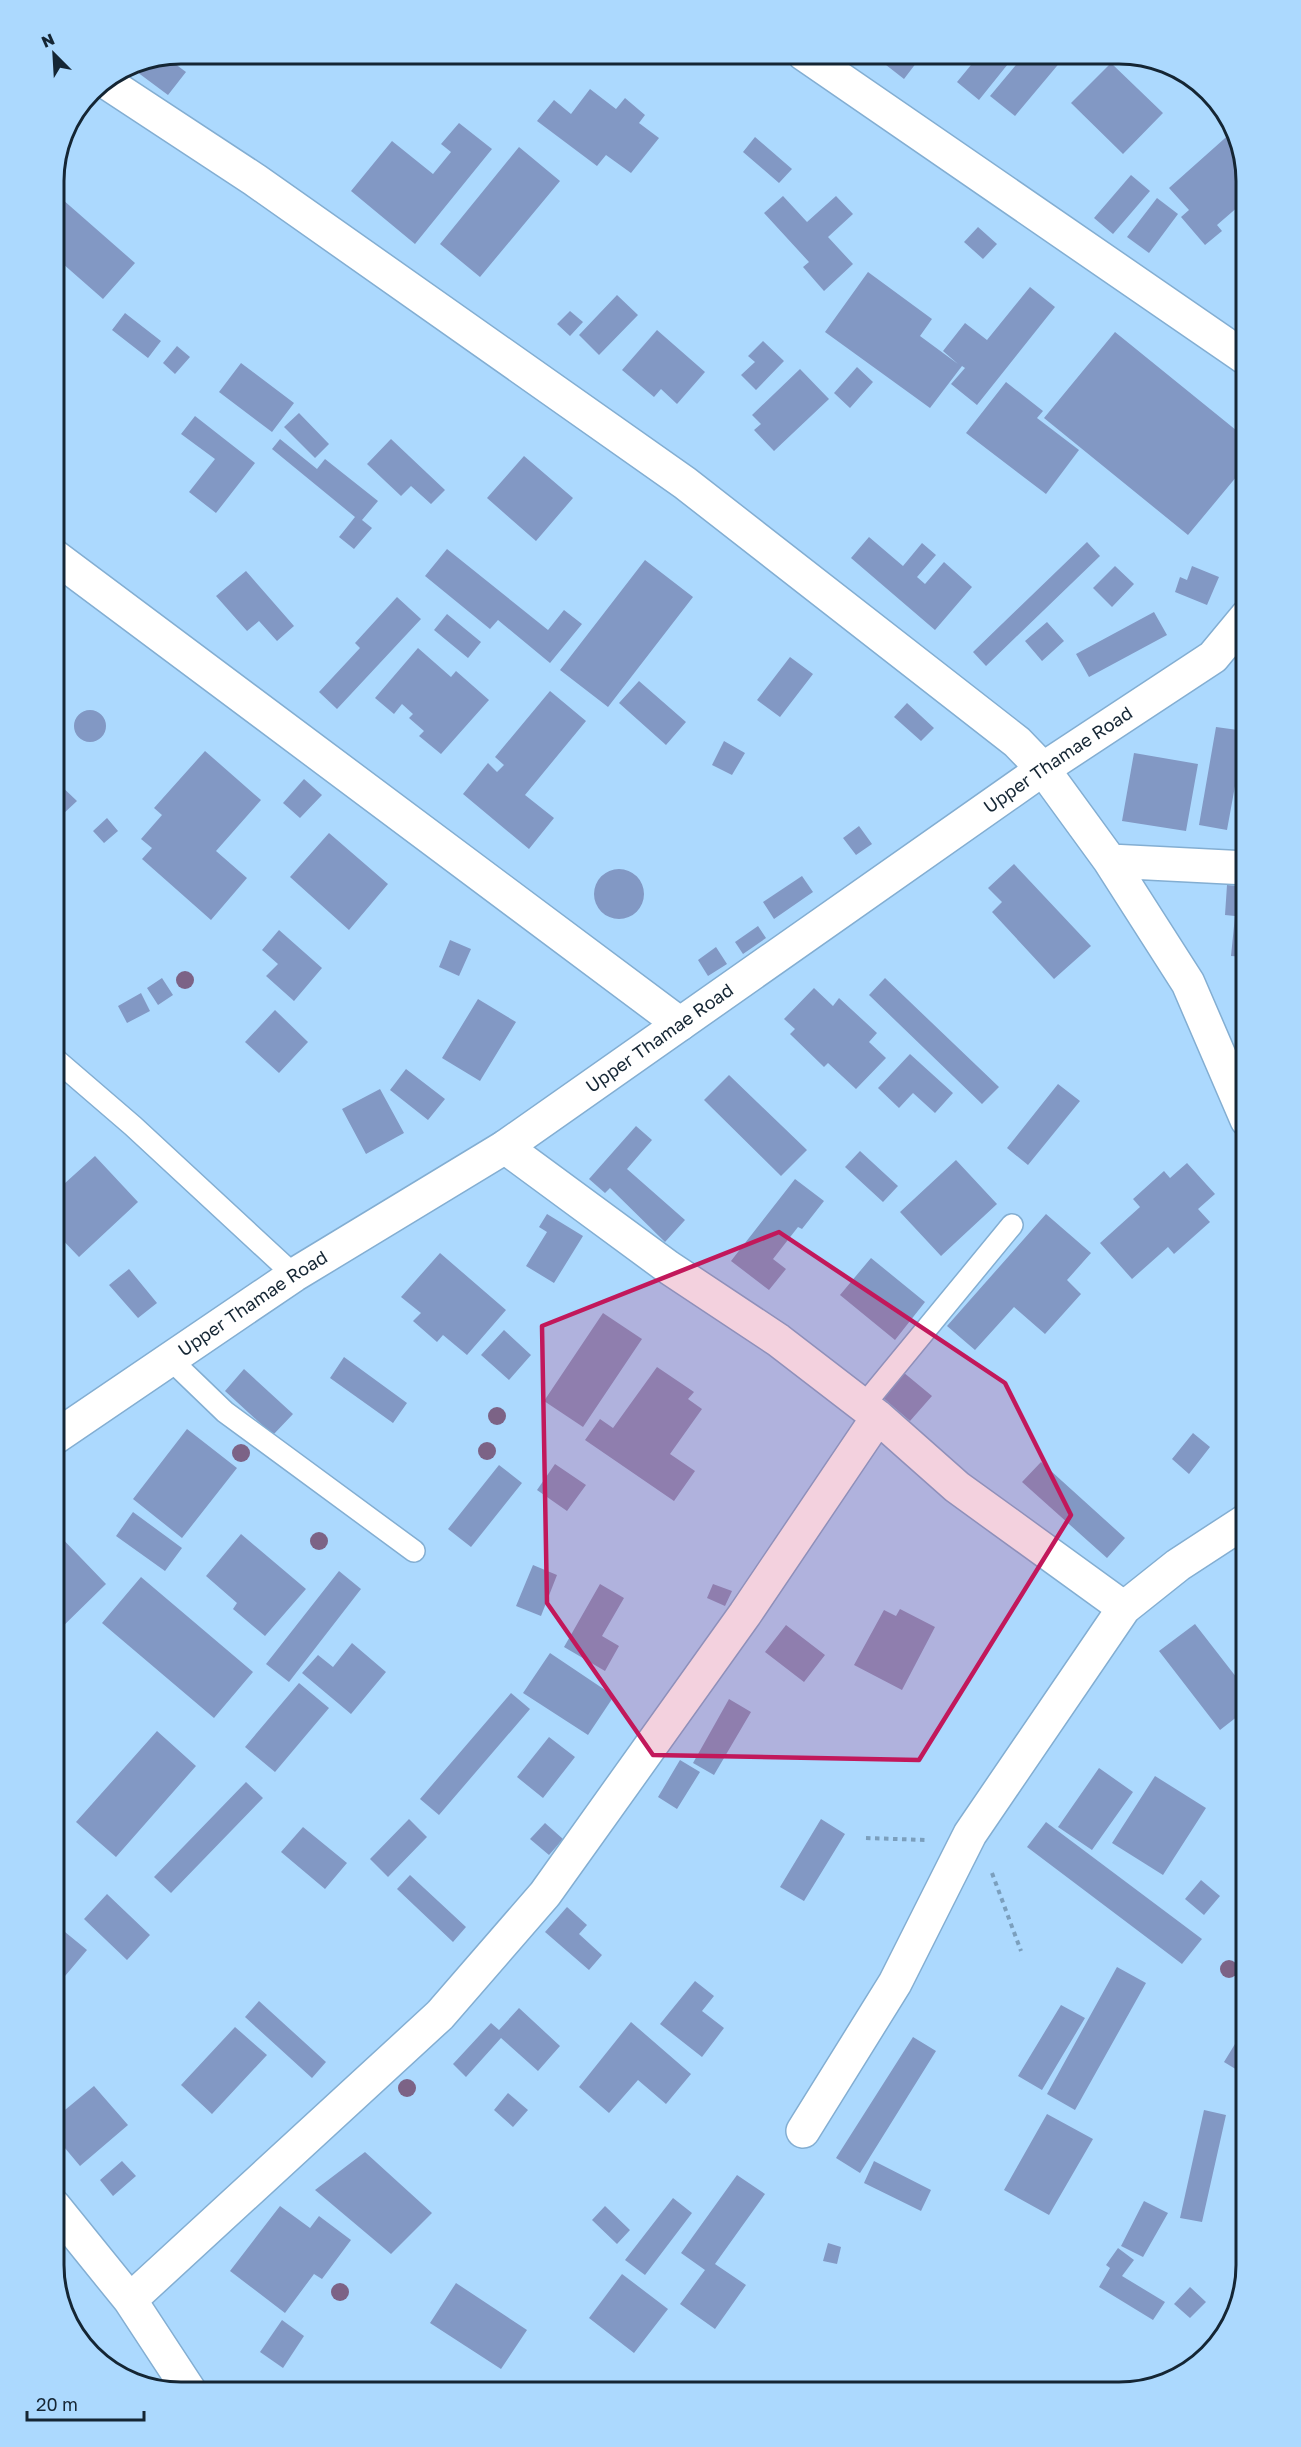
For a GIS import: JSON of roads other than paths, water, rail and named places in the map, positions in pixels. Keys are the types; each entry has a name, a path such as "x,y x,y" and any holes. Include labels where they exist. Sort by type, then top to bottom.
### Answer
{"street":[{"path":"820,65 1236,351"},
{"path":"113,87 255,180 686,483 1017,742 1043,769 1110,861 1188,983 1236,1094"},
{"path":"65,564 680,1024"},
{"name":"Upper Thamae Road","path":"64,1431 294,1275 505,1147 1043,769 1213,657 1236,629"},
{"path":"1110,861 1236,867"},
{"path":"505,1147 668,1267 778,1340 870,1411 957,1487 1124,1608"},
{"path":"130,2300 440,2015 545,1894 745,1614 870,1411"},
{"path":"803,2131 895,1983 970,1834 1124,1608 1178,1565 1236,1527"},
{"path":"64,2218 130,2300 184,2382"}],"lane":[{"path":"65,1067 133,1126 294,1275"},
{"path":"870,1411 1012,1225"},
{"path":"170,1359 225,1412 414,1551"}]}
